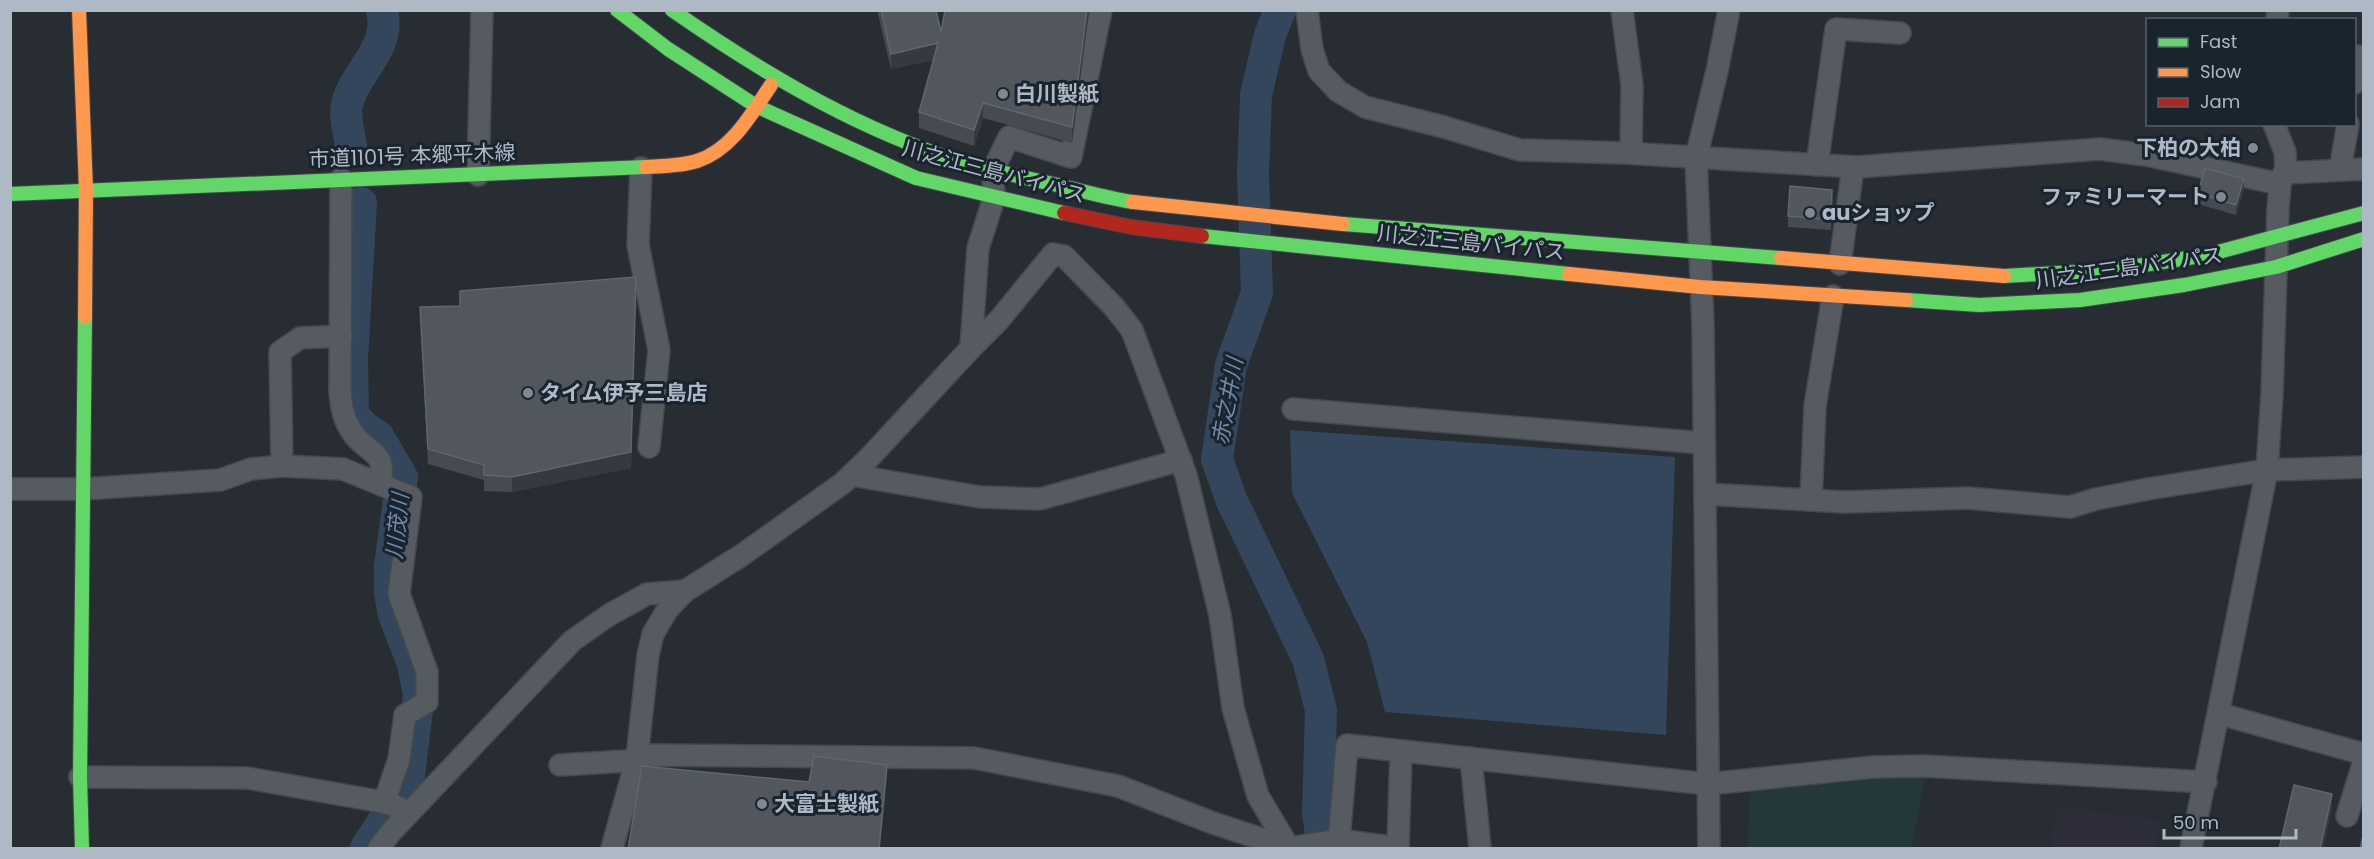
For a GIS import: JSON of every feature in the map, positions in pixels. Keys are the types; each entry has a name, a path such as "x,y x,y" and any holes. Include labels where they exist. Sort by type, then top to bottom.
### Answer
{"main road":[{"path":"80,10 86,190 80,777 82,849"},
{"name":"川之江三島バイパス","path":"617,10 668,49 756,106 916,178 994,198 1131,227 1236,241 1700,287 1979,304 2080,300 2184,285 2276,267 2364,239"},
{"name":"川之江三島バイパス","path":"672,10 736,54 776,78 835,110 881,130 944,156 993,170 1130,202 1302,221 2017,276 2111,270 2207,255 2364,213"},
{"name":"市道1101号 本郷平木線","path":"10,194 641,168 699,160 720,149 734,136 776,78"}],"street":[{"path":"478,175 482,10"},
{"path":"971,348 978,248 994,198 993,170 1009,137 1071,157 1101,10"},
{"path":"1307,10 1312,49 1319,71 1338,91 1365,107 1444,127 1520,150 1631,153 1853,167 2100,149 2282,178 2364,169"},
{"path":"1622,10 1632,86 1631,153"},
{"path":"1709,849 1705,494 1696,158 1718,71 1729,10"},
{"path":"1817,165 1822,65 1836,29 1889,39"},
{"path":"2356,76 2359,56"},
{"path":"2192,849 2267,470 2276,267 2282,178 2286,168 2285,152 2275,126"},
{"path":"2340,170 2348,126"},
{"path":"1840,264 1853,167"},
{"path":"641,168 638,245 659,350 649,447"},
{"path":"341,179 341,411 356,437 374,451 392,489"},
{"path":"612,849 638,758 647,665 653,634 667,610 686,591 742,555 851,475 999,320 1053,254 1064,256 1114,307 1132,330 1180,460 1220,615 1233,708 1258,796 1295,847"},
{"path":"1811,500 1815,406 1833,296"},
{"path":"282,466 280,352 300,338 341,336"},
{"path":"1293,409 1704,443"},
{"path":"851,475 980,497 1040,499 1180,460"},
{"path":"10,489 82,489 220,480 251,469 282,466 343,469 411,497 399,594 427,672 427,702 405,716 399,759 386,803"},
{"path":"1705,494 1845,502 1967,498 2070,507 2096,499 2148,489 2267,470 2364,467"},
{"path":"379,849 409,812 572,641 609,615 647,594 686,591"},
{"path":"2220,714 2364,754"},
{"path":"1335,840 1347,745 1708,783 1873,768 1925,766 2206,782"},
{"path":"560,765 626,761 649,755 974,758 1118,786 1213,823 1295,847 1335,840 1398,848 1401,751"},
{"path":"1471,759 1480,849"},
{"path":"2347,816 2364,761"},
{"path":"80,777 248,778 386,803 409,812"}],"shaded area":[{"path":"1925,774 1912,848 1748,848 1749,785"},
{"path":"2056,805 2160,821 2156,848 2050,848"}],"water":[{"path":"1290,430 1675,457 1666,735 1385,712 1367,642 1292,493"}],"building":[{"name":"白川製紙","path":"881,10 936,10 941,32 945,10 1087,10 1072,127 983,103 974,130 919,112 938,43 891,54"},
{"path":"2205,168 2244,179 2236,205 2198,193"},
{"name":"auショップ","path":"1790,186 1832,190 1831,220 1788,216"},
{"name":"タイム伊予三島店","path":"636,277 631,452 512,477 484,475 484,465 428,449 420,307 460,306 460,291"},
{"name":"大富士製紙","path":"814,756 887,765 879,849 628,849 642,766 809,782"},
{"path":"2294,785 2332,794 2320,849 2279,849"},
{"path":"2364,831 2364,849 2360,849"}],"waterway":[{"name":"川茂川","path":"352,151 347,104 351,92 382,36 384,24 382,10"},
{"name":"赤之井川","path":"1280,10 1270,35 1256,95 1253,173 1257,293 1231,365 1217,459 1231,499 1308,659 1321,710 1318,813 1323,848"},
{"name":"川茂川","path":"361,203 352,358 353,415 366,429 378,436 402,477 390,566 390,593 394,615 413,664 419,695 408,783 366,848"}],"traffic: fast":[{"path":"617,10 668,49 756,106 916,178 1064,213"},
{"path":"672,10 769,73 837,110 907,142 984,168 1133,202"},
{"path":"10,194 646,167"},
{"path":"2004,276 2111,270 2207,255 2364,213"},
{"path":"1343,224 1781,258"},
{"path":"1202,236 1569,274"},
{"path":"1906,300 1979,305 2080,300 2184,285 2276,267 2364,239"},
{"path":"82,848 80,777 85,317"}],"traffic: slow":[{"path":"79,10 86,190 85,317"},
{"path":"646,167 691,163 709,156 731,140 771,85"},
{"path":"1133,202 1343,224"},
{"path":"1781,258 2004,276"},
{"path":"1569,274 1700,287 1906,300"}],"traffic: jam":[{"path":"1064,213 1131,227 1202,236"}],"place":[{"name":"白川製紙","path":"1003,94"},
{"name":"下柏の大柏","path":"2253,148"},
{"name":"ファミリーマート","path":"2221,197"},
{"name":"auショップ","path":"1810,213"},
{"name":"タイム伊予三島店","path":"528,393"},
{"name":"大富士製紙","path":"762,804"}]}
